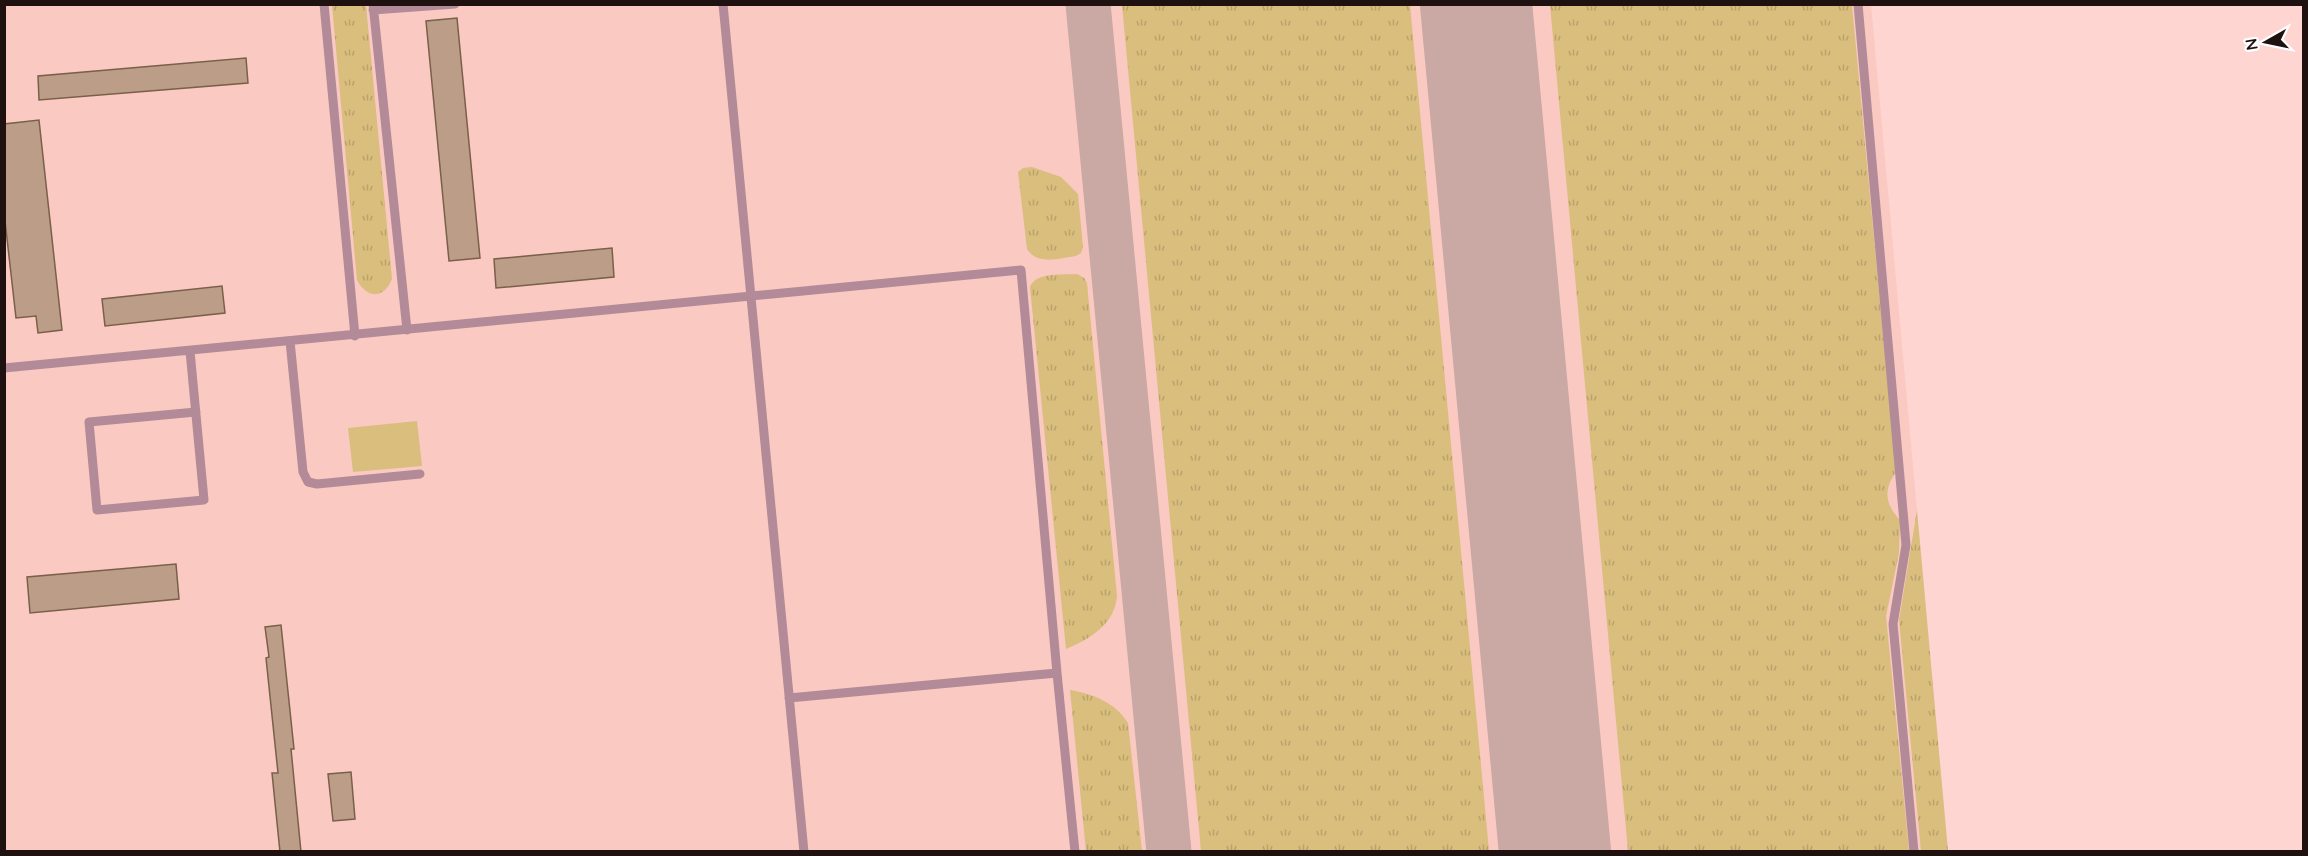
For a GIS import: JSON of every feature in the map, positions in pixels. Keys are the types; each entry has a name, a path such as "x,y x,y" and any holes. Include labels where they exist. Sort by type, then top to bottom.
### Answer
{"lane":[{"path":"324,4 355,336"},
{"path":"406,330 373,7 455,4"},
{"path":"723,4 804,852"},
{"path":"1858,4 1906,545 1893,624 1914,852"},
{"path":"4,368 355,336 1021,270 1075,852"},
{"path":"290,341 303,472 309,482 317,484 420,474"},
{"path":"190,351 196,412 204,500 97,510 89,422 196,412"},
{"path":"789,698 1057,673"}],"shaded area":[{"path":"5,5 1871,5 1948,851 5,852"}],"green space":[{"path":"332,5 366,5 392,279 385,290 375,294 366,291 357,280"},
{"path":"1122,5 1410,5 1489,851 1201,851"},
{"path":"1550,5 1852,5 1896,472 1889,485 1888,497 1891,508 1900,520 1899,553 1886,616 1909,851 1628,851"},
{"path":"1032,167 1061,177 1078,194 1083,247 1081,253 1076,256 1043,259 1037,258 1027,249 1018,172 1023,168"},
{"path":"1077,274 1087,283 1117,596 1112,615 1100,629 1066,649 1030,287 1033,282 1043,277"},
{"path":"417,421 422,466 353,472 348,428"},
{"path":"1917,510 1948,851 1921,851 1899,620"},
{"path":"1070,690 1103,700 1117,710 1128,723 1142,851 1086,851"}],"building":[{"path":"457,18 480,258 449,261 426,21"},
{"path":"246,58 248,83 39,100 38,76"},
{"path":"39,120 62,330 38,333 36,316 16,318 4,212 4,124"},
{"path":"612,248 614,277 496,288 494,259"},
{"path":"222,286 225,313 105,326 102,299"},
{"path":"176,564 179,599 30,613 27,577"},
{"path":"281,625 294,749 291,749 301,852 280,852 272,773 278,773 265,627"},
{"path":"351,772 355,819 333,821 328,774"}],"taxiway":[{"path":"1088,4 1169,852"}],"runway":[{"path":"1476,4 1555,852"}]}
